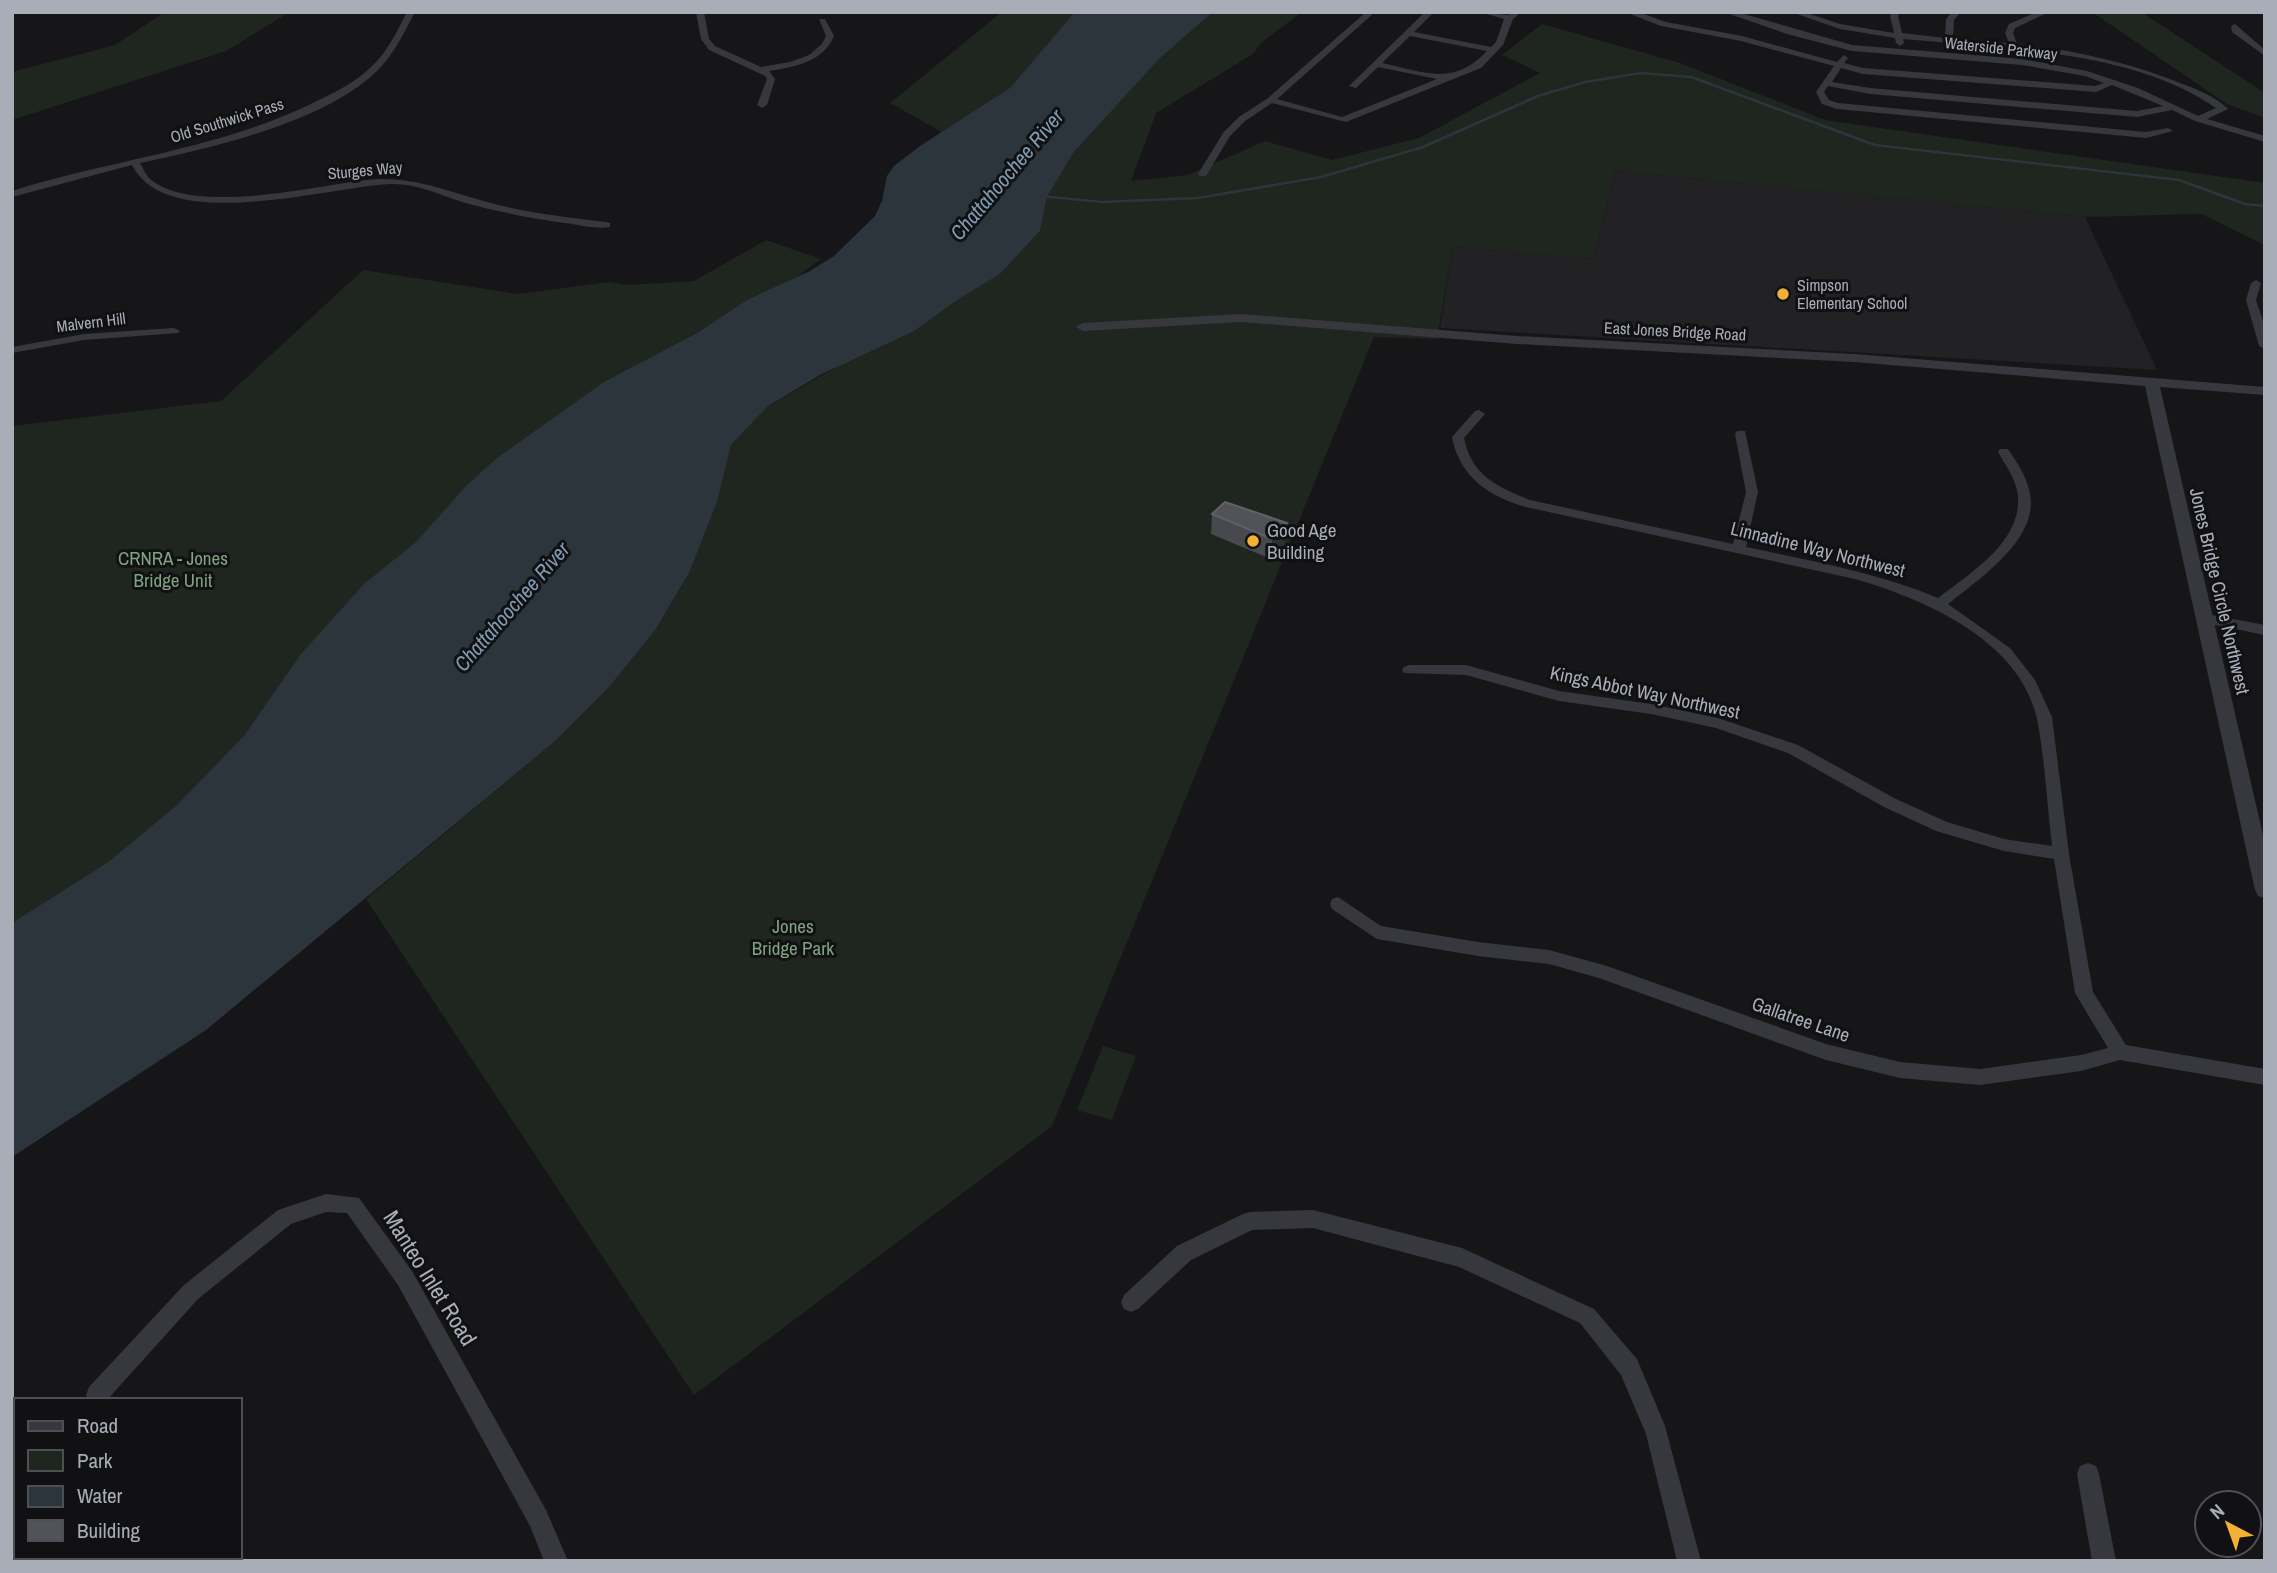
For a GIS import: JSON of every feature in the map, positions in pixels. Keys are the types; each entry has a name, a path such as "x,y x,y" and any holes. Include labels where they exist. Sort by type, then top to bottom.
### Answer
{"street":[{"name":"Old Southwick Pass","path":"12,194 48,181 238,136 286,120 330,99 369,73 384,59 411,12"},
{"path":"699,12 705,39 712,48 763,69 771,79 762,105"},
{"path":"1203,174 1226,135 1242,119 1271,100 1371,12"},
{"path":"1353,86 1430,12"},
{"path":"1271,100 1343,120 1449,79 1478,66 1500,43 1513,15 1484,12"},
{"path":"1629,12 1664,24 1742,39 1863,71 2096,89 2113,82"},
{"name":"Waterside Parkway","path":"1728,12 1852,48 2022,62 2087,74 2113,82 2199,119 2265,139"},
{"path":"1795,12 1845,28 2013,44 2079,53 2122,64 2157,75 2212,100 2223,109 2199,119"},
{"path":"1896,12 1894,16 1897,35 1903,52"},
{"path":"1949,39 1950,19 1957,12"},
{"path":"2022,62 2009,33 2012,26 2045,12"},
{"path":"763,69 798,61 823,48 830,36 822,21"},
{"path":"2235,26 2235,30 2265,54"},
{"path":"1408,33 1494,50"},
{"path":"1852,48 1837,65 1820,92 1825,102 1837,106 2146,135 2168,131"},
{"path":"1375,64 1449,79"},
{"path":"1825,83 1870,91 2137,114 2170,108"},
{"name":"Sturges Way","path":"135,162 145,179 153,186 171,193 198,198 258,199 402,181 432,186 470,201 514,212 606,225"},
{"path":"2256,284 2251,300 2265,346"},
{"name":"East Jones Bridge Road","path":"1083,327 1241,318 1517,340 1854,358 2265,391"},
{"name":"Malvern Hill","path":"12,350 84,337 174,331"},
{"name":"Jones Bridge Circle Northwest","path":"2151,383 2265,890"},
{"name":"Linnadine Way Northwest","path":"1479,414 1458,437 1460,454 1475,475 1497,491 1526,503 1739,548 1899,587 1939,604 1968,622 2005,651 2028,680 2044,717 2061,854 2084,993 2120,1052"},
{"path":"1739,548 1752,492 1741,433"},
{"path":"1939,604 2001,553 2021,520 2024,500 2019,476 2004,452"},
{"path":"2206,619 2265,630"},
{"name":"Kings Abbot Way Northwest","path":"1409,670 1466,670 1559,696 1651,709 1718,723 1793,749 1889,803 1942,827 2004,845 2061,854"},
{"name":"Gallatree Lane","path":"1338,904 1377,932 1478,949 1549,957 1601,971 1826,1052 1900,1070 1980,1077 2081,1063 2120,1052 2265,1077"},
{"name":"Manteo Inlet Road","path":"97,1395 191,1292 285,1217 327,1203 352,1204 405,1278 538,1518 556,1561"},
{"path":"1131,1302 1184,1253 1250,1221 1313,1220 1462,1258 1550,1298 1587,1316 1629,1367 1657,1434 1689,1561"},
{"path":"2088,1474 2104,1561"}],"shaded area":[{"name":"Simpson Elementary School","path":"1615,171 2085,217 2157,370 1440,328 1453,247 1593,259"}],"green space":[{"path":"165,12 290,12 226,51 12,120 12,72 115,45"},
{"path":"1002,12 1088,12 974,150 890,103"},
{"name":"Jones Bridge Park","path":"1213,12 1302,12 1262,42 1253,54 1156,113 1131,181 1188,175 1265,141 1332,160 1419,138 1540,73 1502,55 1542,24 1680,63 1825,120 2265,183 2265,245 2201,214 2085,217 1615,171 1593,259 1453,247 1437,339 1374,337 1052,1126 694,1395 366,899 554,742 610,686 656,629 690,571 717,502 731,445 768,406 1000,274 1040,231 1047,197 1074,152 1160,58"},
{"path":"2092,12 2141,12 2265,93 2265,118 2227,104"},
{"name":"CRNRA - Jones Bridge Unit","path":"766,240 821,259 733,324 262,732 149,845 12,937 12,426 221,401 363,270 518,294 610,282 627,285 694,281"},
{"path":"1103,1046 1136,1056 1112,1120 1077,1110"}],"water":[{"name":"Chattahoochee River","path":"1075,12 1213,12 1160,58 1074,152 1047,197 1040,231 1000,274 914,331 820,375 768,406 731,445 717,502 690,571 656,629 610,686 554,742 206,1030 12,1157 12,923 107,863 177,805 244,736 301,654 364,584 416,542 467,485 497,458 604,382 699,332 747,300 810,271 834,256 875,216 882,201 887,176 894,166 1010,88"}],"building":[{"path":"1225,502 1287,523 1272,539 1212,514"}],"waterway":[{"path":"1040,196 1102,202 1198,198 1321,177 1423,147 1538,96 1585,82 1641,73 1691,77 1875,145 2179,180 2245,204 2265,206"}],"place":[{"name":"Simpson Elementary School","path":"1783,294"},
{"name":"Good Age Building","path":"1253,541"}]}
